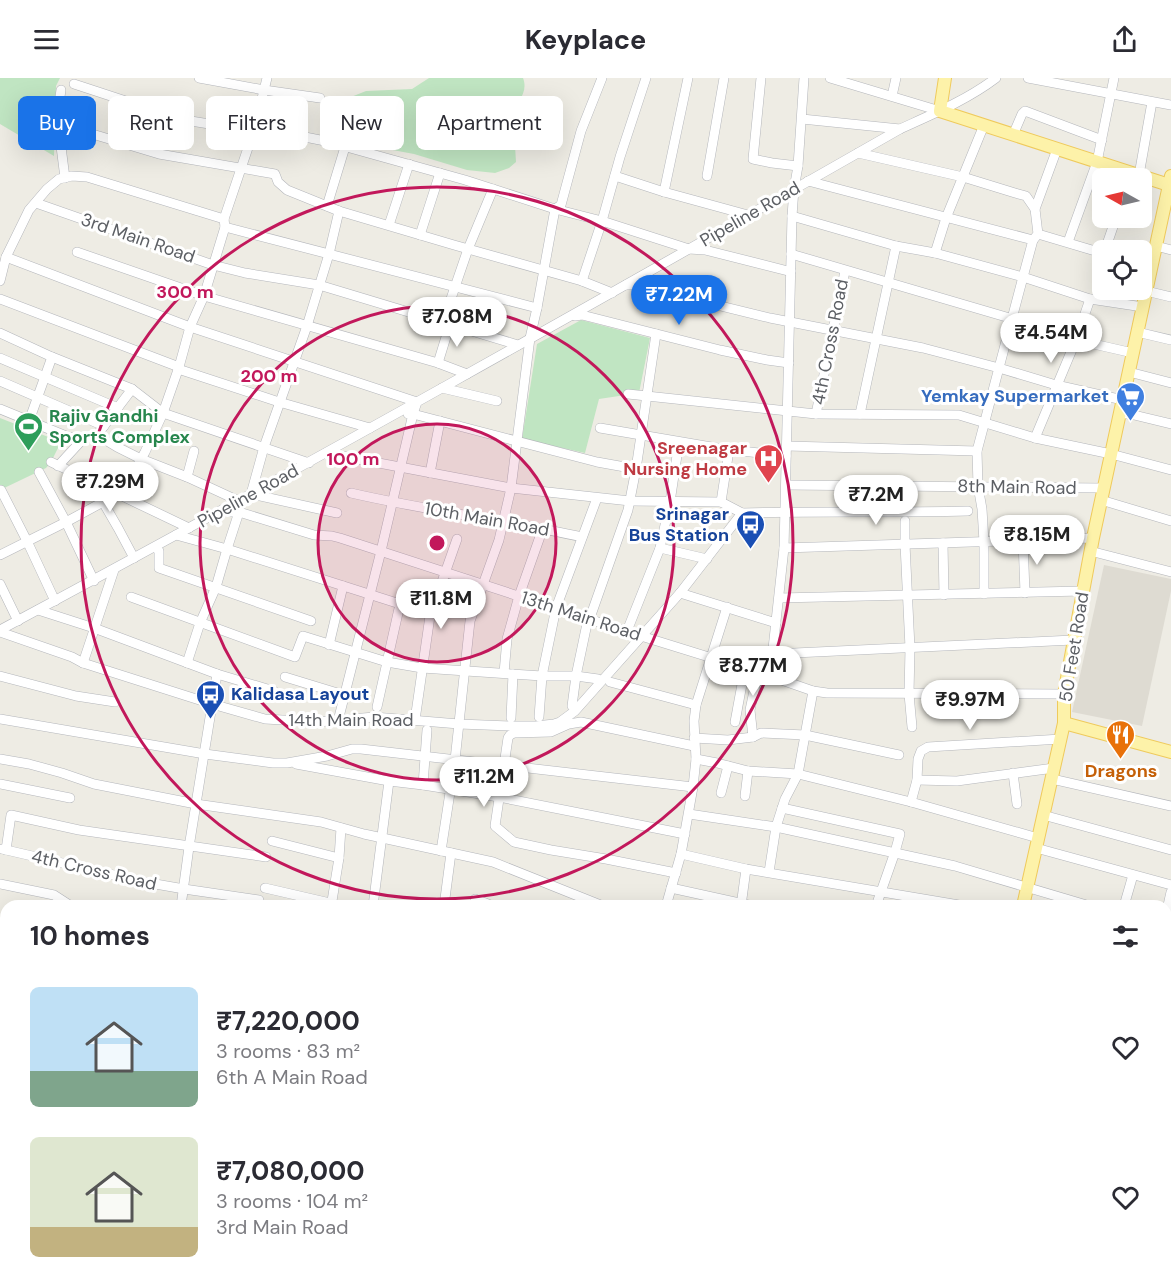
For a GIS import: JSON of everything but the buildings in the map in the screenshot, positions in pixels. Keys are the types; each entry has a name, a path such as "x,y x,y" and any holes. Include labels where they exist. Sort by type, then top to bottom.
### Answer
{"main road":[{"path":"945,78 940,111 1114,168"},
{"path":"1152,179 1170,182"},
{"name":"50 Feet Road","path":"1152,253 1156,246 1170,182"},
{"name":"50 Feet Road","path":"1024,900 1064,723 1065,694 1073,640 1144,300"},
{"path":"1064,723 1171,752"}],"street":[{"path":"199,78 320,98"},
{"path":"263,96 267,78"},
{"path":"555,209 561,206 581,131 602,78"},
{"path":"582,281 603,221 620,157 646,78"},
{"path":"664,192 688,78"},
{"path":"707,176 724,78"},
{"path":"761,78 753,159 798,166"},
{"path":"770,676 784,548 792,216 804,78"},
{"path":"832,78 864,83 892,96 940,111"},
{"path":"892,96 896,78"},
{"name":"Pipeline Road","path":"0,631 309,463 900,129 982,88 995,78"},
{"path":"1028,78 1171,105"},
{"path":"1068,242 1097,162 1114,78"},
{"path":"74,84 138,105 160,116 206,123"},
{"path":"62,90 58,123 65,178"},
{"path":"1135,168 1152,102"},
{"path":"1013,135 1025,111 1102,140"},
{"path":"802,119 900,129"},
{"path":"935,253 946,218 984,125"},
{"path":"96,134 159,154 275,174 278,182 287,190 339,211 582,281 612,293"},
{"path":"984,594 984,542 977,451 1035,237 1035,209 1057,149"},
{"path":"0,555 103,502 116,494 130,479 163,414 190,327 204,296 248,150"},
{"path":"327,206 344,150"},
{"path":"356,150 603,221 689,249 705,249 791,271"},
{"path":"858,153 963,177 1026,196 1035,209"},
{"path":"388,225 409,164"},
{"path":"420,235 440,173"},
{"path":"0,281 6,257 29,210 58,179 72,176 87,177 225,223 329,254 537,308"},
{"path":"615,176 748,215"},
{"path":"808,181 946,218 1092,249"},
{"path":"438,363 455,287 493,189"},
{"name":"3rd Main Road","path":"36,202 213,265 245,273 319,285 518,345"},
{"path":"444,900 446,828 470,621 499,540 511,488 530,338 555,209"},
{"path":"337,513 251,494 279,402 307,326 329,254 339,211"},
{"path":"792,216 896,246 935,253 1023,277 1090,299 1143,307"},
{"path":"860,414 896,246"},
{"path":"1156,246 1171,250"},
{"path":"77,252 204,296 438,363 467,374"},
{"path":"791,254 1013,319 1076,340 1133,353"},
{"path":"6,257 190,327 417,402 412,414 381,551 338,721"},
{"name":"4th Cross Road","path":"816,414 844,271"},
{"path":"625,285 635,285 770,318 923,348 1056,386 1123,400"},
{"path":"1152,292 1171,297"},
{"path":"0,299 178,368 279,402 370,428"},
{"path":"1035,438 1076,340 1090,299"},
{"path":"570,317 582,315 720,350 789,363"},
{"path":"1137,332 1171,340"},
{"path":"0,333 132,389 163,414 309,463"},
{"path":"572,706 588,619 628,510 656,334"},
{"path":"29,421 52,357"},
{"path":"0,358 118,408"},
{"path":"1129,372 1171,383"},
{"path":"0,381 104,426"},
{"path":"442,388 497,401"},
{"path":"132,389 97,435 82,440 55,464 189,528"},
{"path":"628,394 816,414 959,415 1035,438 1111,454 1171,470"},
{"path":"0,409 66,436 82,440"},
{"path":"1120,413 1171,424"},
{"path":"396,414 412,414 597,462 636,469"},
{"path":"430,472 440,421"},
{"path":"600,428 729,450 786,456"},
{"path":"97,435 141,459 239,501 239,512 216,587 187,663"},
{"path":"627,631 660,548 679,442"},
{"path":"787,446 977,451"},
{"path":"720,502 729,450"},
{"path":"187,477 194,451"},
{"path":"326,453 511,488 630,501 720,502 742,513 968,511"},
{"path":"39,472 94,581"},
{"name":"8th Main Road","path":"786,485 978,486 1102,494 1171,521"},
{"path":"1,490 55,602"},
{"name":"10th Main Road","path":"351,493 582,537"},
{"path":"539,717 542,676 556,608 597,498"},
{"path":"103,502 134,558"},
{"name":"13th Main Road","path":"219,512 239,512 314,536 340,538 813,691 842,694 1065,694"},
{"name":"14th Main Road","path":"0,631 83,663 265,719 301,722 374,717 459,724 536,726 554,724 575,711 681,593 742,513"},
{"path":"905,521 910,648 909,694 912,727"},
{"path":"511,718 507,639 519,596 543,528"},
{"path":"176,535 400,604 377,707"},
{"path":"784,548 1093,538"},
{"path":"415,720 430,616 457,539"},
{"path":"1023,540 1025,593"},
{"path":"943,543 944,594"},
{"path":"155,547 159,551 159,568 311,621"},
{"path":"660,548 707,559"},
{"path":"1090,551 1171,572"},
{"path":"83,663 114,570"},
{"path":"0,584 18,621"},
{"path":"329,645 343,586"},
{"path":"779,598 1083,591"},
{"path":"681,593 776,623"},
{"path":"130,597 295,657 303,636 387,662 422,668 598,678"},
{"path":"668,900 681,854 693,787 696,759 694,742 696,705 727,607"},
{"path":"38,610 274,692"},
{"path":"773,654 1073,640"},
{"path":"735,722 745,668"},
{"path":"753,737 750,710 758,672"},
{"path":"183,900 217,674"},
{"path":"0,676 76,696 115,702"},
{"path":"285,676 344,695"},
{"path":"610,682 696,705"},
{"path":"769,872 776,827 785,799 798,774 813,691"},
{"path":"0,719 205,754 273,763 327,756 352,749 693,787"},
{"path":"676,873 514,842 495,826 510,735 514,732 551,732 569,724 581,722 694,742 753,737 761,733 805,735 899,755"},
{"path":"423,785 427,730"},
{"path":"911,802 918,759 921,751 928,747 1060,739"},
{"path":"0,759 62,773 94,784 196,804 321,822 381,838 493,862 588,900"},
{"path":"696,759 748,771 798,774 911,802 1133,875 1171,885"},
{"path":"287,763 499,797 685,834"},
{"path":"721,793 728,766"},
{"path":"745,796 748,771"},
{"path":"917,775 957,781 1013,773 1053,773 1171,806"},
{"path":"1013,773 1017,804"},
{"path":"374,900 389,781"},
{"path":"0,784 70,798"},
{"path":"782,808 900,834 879,900"},
{"path":"689,814 776,827 895,852 955,866 1071,900"},
{"path":"3,849 11,815 79,830 266,857"},
{"path":"1043,815 1171,850"},
{"path":"332,900 341,828"},
{"path":"272,841 339,858"},
{"name":"4th Cross Road","path":"3,849 184,890 260,900"},
{"path":"681,854 746,868 929,900"},
{"path":"742,900 746,868"},
{"path":"1126,900 1133,875"},
{"path":"0,895 1,884 54,895 62,900"},
{"path":"265,888 317,900"},
{"path":"671,888 720,900"}],"shaded area":[{"path":"1104,565 1171,579 1171,591 1142,726 1072,712"}],"green space":[{"path":"0,78 60,78 56,86 56,96 18,96 18,135 0,124"},
{"path":"429,78 523,78 524,89 522,96 416,96 416,150 515,150 516,162 509,168 495,173 467,170 392,150 404,150 404,96 354,96 366,91 412,89"},
{"path":"44,150 54,150 54,156"},
{"path":"581,320 650,338 639,393 599,399 585,453 522,439 537,344"},
{"name":"Rajiv Gandhi Sports Complex","path":"0,418 61,442 46,468 0,490"}],"place":[{"name":"Yemkay Supermarket","path":"1130,422"},
{"name":"Rajiv Gandhi Sports Complex","path":"28,452"},
{"name":"Sreenagar Nursing Home","path":"768,484"},
{"name":"Srinagar Bus Station","path":"750,550"},
{"name":"Kalidasa Layout","path":"210,720"},
{"name":"Dragons","path":"1121,760"}]}
